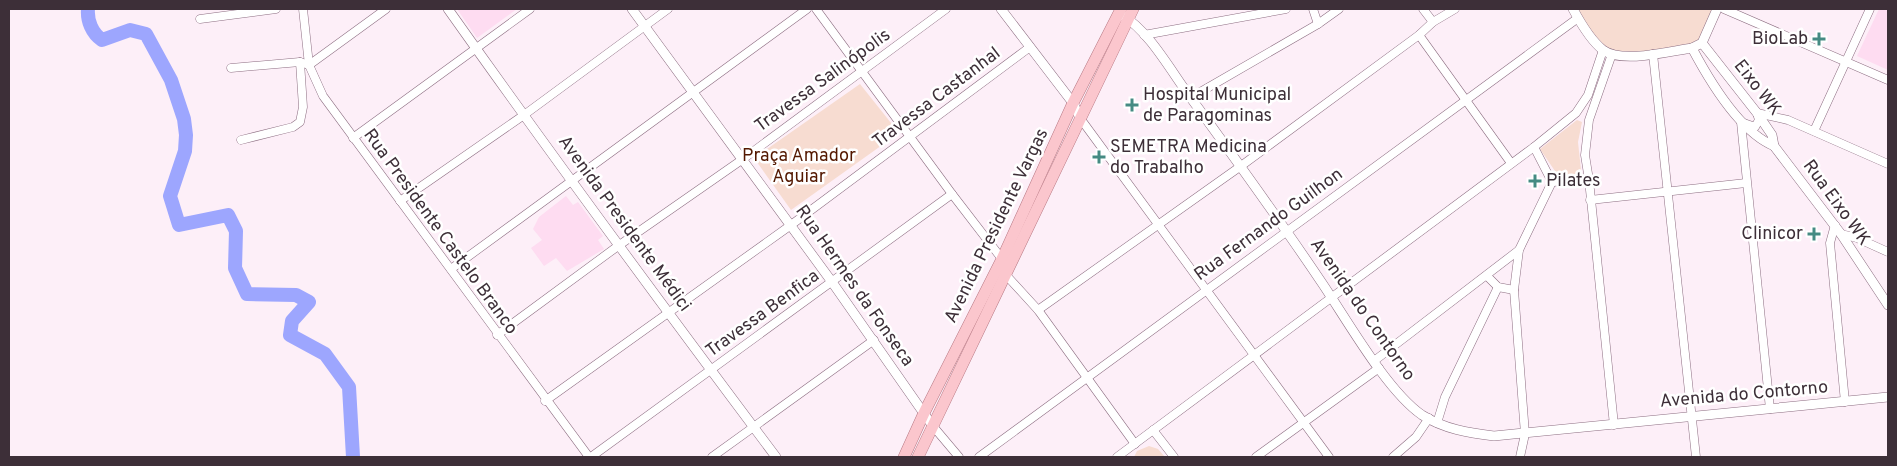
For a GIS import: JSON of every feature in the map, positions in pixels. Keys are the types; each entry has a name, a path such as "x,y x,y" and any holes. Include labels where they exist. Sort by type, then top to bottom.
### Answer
{"main road":[{"name":"Avenida Presidente Vargas","path":"904,457 924,413 1002,259 1073,103 1125,13"},
{"name":"Avenida Presidente Vargas","path":"918,457 932,424 1080,118 1125,13"}],"street":[{"path":"200,19 276,9"},
{"name":"Rua Presidente Castelo Branco","path":"303,9 309,65 323,96 545,401 590,457"},
{"path":"231,68 300,62 309,65 386,9"},
{"name":"Avenida Presidente Médici","path":"448,9 618,246 669,311 709,371 776,457"},
{"path":"353,138 530,9"},
{"name":"Rua Hermes da Fonseca","path":"632,9 791,225 932,424"},
{"path":"400,201 524,115 668,9"},
{"path":"450,269 807,9"},
{"path":"816,9 1002,259"},
{"name":"Travessa Salinópolis","path":"498,335 618,246 743,159 946,9"},
{"path":"1001,9 1073,103 1080,118 1328,457"},
{"path":"1144,35 1286,9"},
{"path":"1313,9 1318,24"},
{"path":"1190,98 1318,24 1339,9"},
{"path":"1423,9 1433,22"},
{"path":"1038,310 1242,166 1419,35 1433,22 1455,9"},
{"path":"1573,9 1603,50 1612,54 1653,54 1692,48 1702,44 1717,9"},
{"path":"1724,9 1846,60 1888,80"},
{"path":"1814,131 1870,9"},
{"name":"Avenida do Contorno","path":"1125,13 1144,35 1242,166 1376,365 1407,401 1433,420 1467,433 1494,436 1888,397"},
{"name":"Rua Fernando Guilhon","path":"979,457 1286,230 1578,18"},
{"path":"1419,35 1511,163"},
{"name":"Eixo WK","path":"1702,44 1757,113 1772,135 1774,146"},
{"name":"Travessa Castanhal","path":"545,401 791,225 1030,47"},
{"path":"1692,48 1703,68 1741,122 1770,409"},
{"path":"1117,457 1534,147 1576,113 1588,95 1603,50"},
{"path":"1612,54 1589,120 1585,155 1614,424"},
{"path":"1653,54 1696,457"},
{"path":"241,140 293,128 300,122 303,107 300,62"},
{"path":"1576,113 1589,120"},
{"path":"1741,122 1755,127 1759,120 1757,113 1788,120 1888,164"},
{"name":"Eixo WK","path":"1741,122 1765,142 1774,146"},
{"name":"Rua Eixo WK","path":"1774,146 1841,234 1888,305"},
{"path":"1534,147 1552,182"},
{"path":"1552,182 1589,180"},
{"path":"1520,457 1525,434 1514,290 1519,250 1552,182"},
{"path":"1590,200 1746,183"},
{"name":"Travessa Benfica","path":"590,457 952,194"},
{"path":"1835,226 1830,243 1845,402"},
{"path":"1841,234 1857,238 1888,252"},
{"path":"1256,457 1303,423 1519,250"},
{"path":"1006,274 1038,310 1085,378 1135,444"},
{"path":"1488,276 1498,287 1514,290"},
{"path":"1393,457 1433,420 1446,397 1498,287"},
{"path":"712,457 874,340"},
{"path":"932,424 959,457"},
{"path":"1154,430 1174,457"}],"shaded area":[{"path":"457,9 517,9 477,38"},
{"path":"1879,9 1888,9 1888,70 1857,56"},
{"path":"566,196 573,205 578,202 603,236 598,240 604,249 567,271 556,258 544,266 531,248 542,240 533,229 539,217"}],"green space":[{"path":"1576,9 1716,9 1698,46 1650,52 1623,53 1612,52 1601,47"},
{"name":"Praça Amador Aguiar","path":"860,84 899,133 791,210 754,158"},
{"path":"1577,120 1582,122 1578,142 1581,170 1576,174 1570,175 1557,174 1540,149"},
{"path":"1149,446 1158,449 1165,457 1134,457 1137,451"}],"waterway":[{"path":"88,9 88,18 91,26 95,34 102,40 130,30 146,34 171,80 184,119 186,135 185,151 170,196 179,225 228,215 236,231 235,268 247,294 296,295 309,302 292,321 290,335 325,354 349,387 353,457"}],"place":[{"name":"BioLab","path":"1819,39"},
{"name":"Hospital Municipal de Paragominas","path":"1132,105"},
{"name":"SEMETRA Medicina do Trabalho","path":"1099,157"},
{"name":"Pilates","path":"1535,181"},
{"name":"Clinicor","path":"1814,234"}]}
